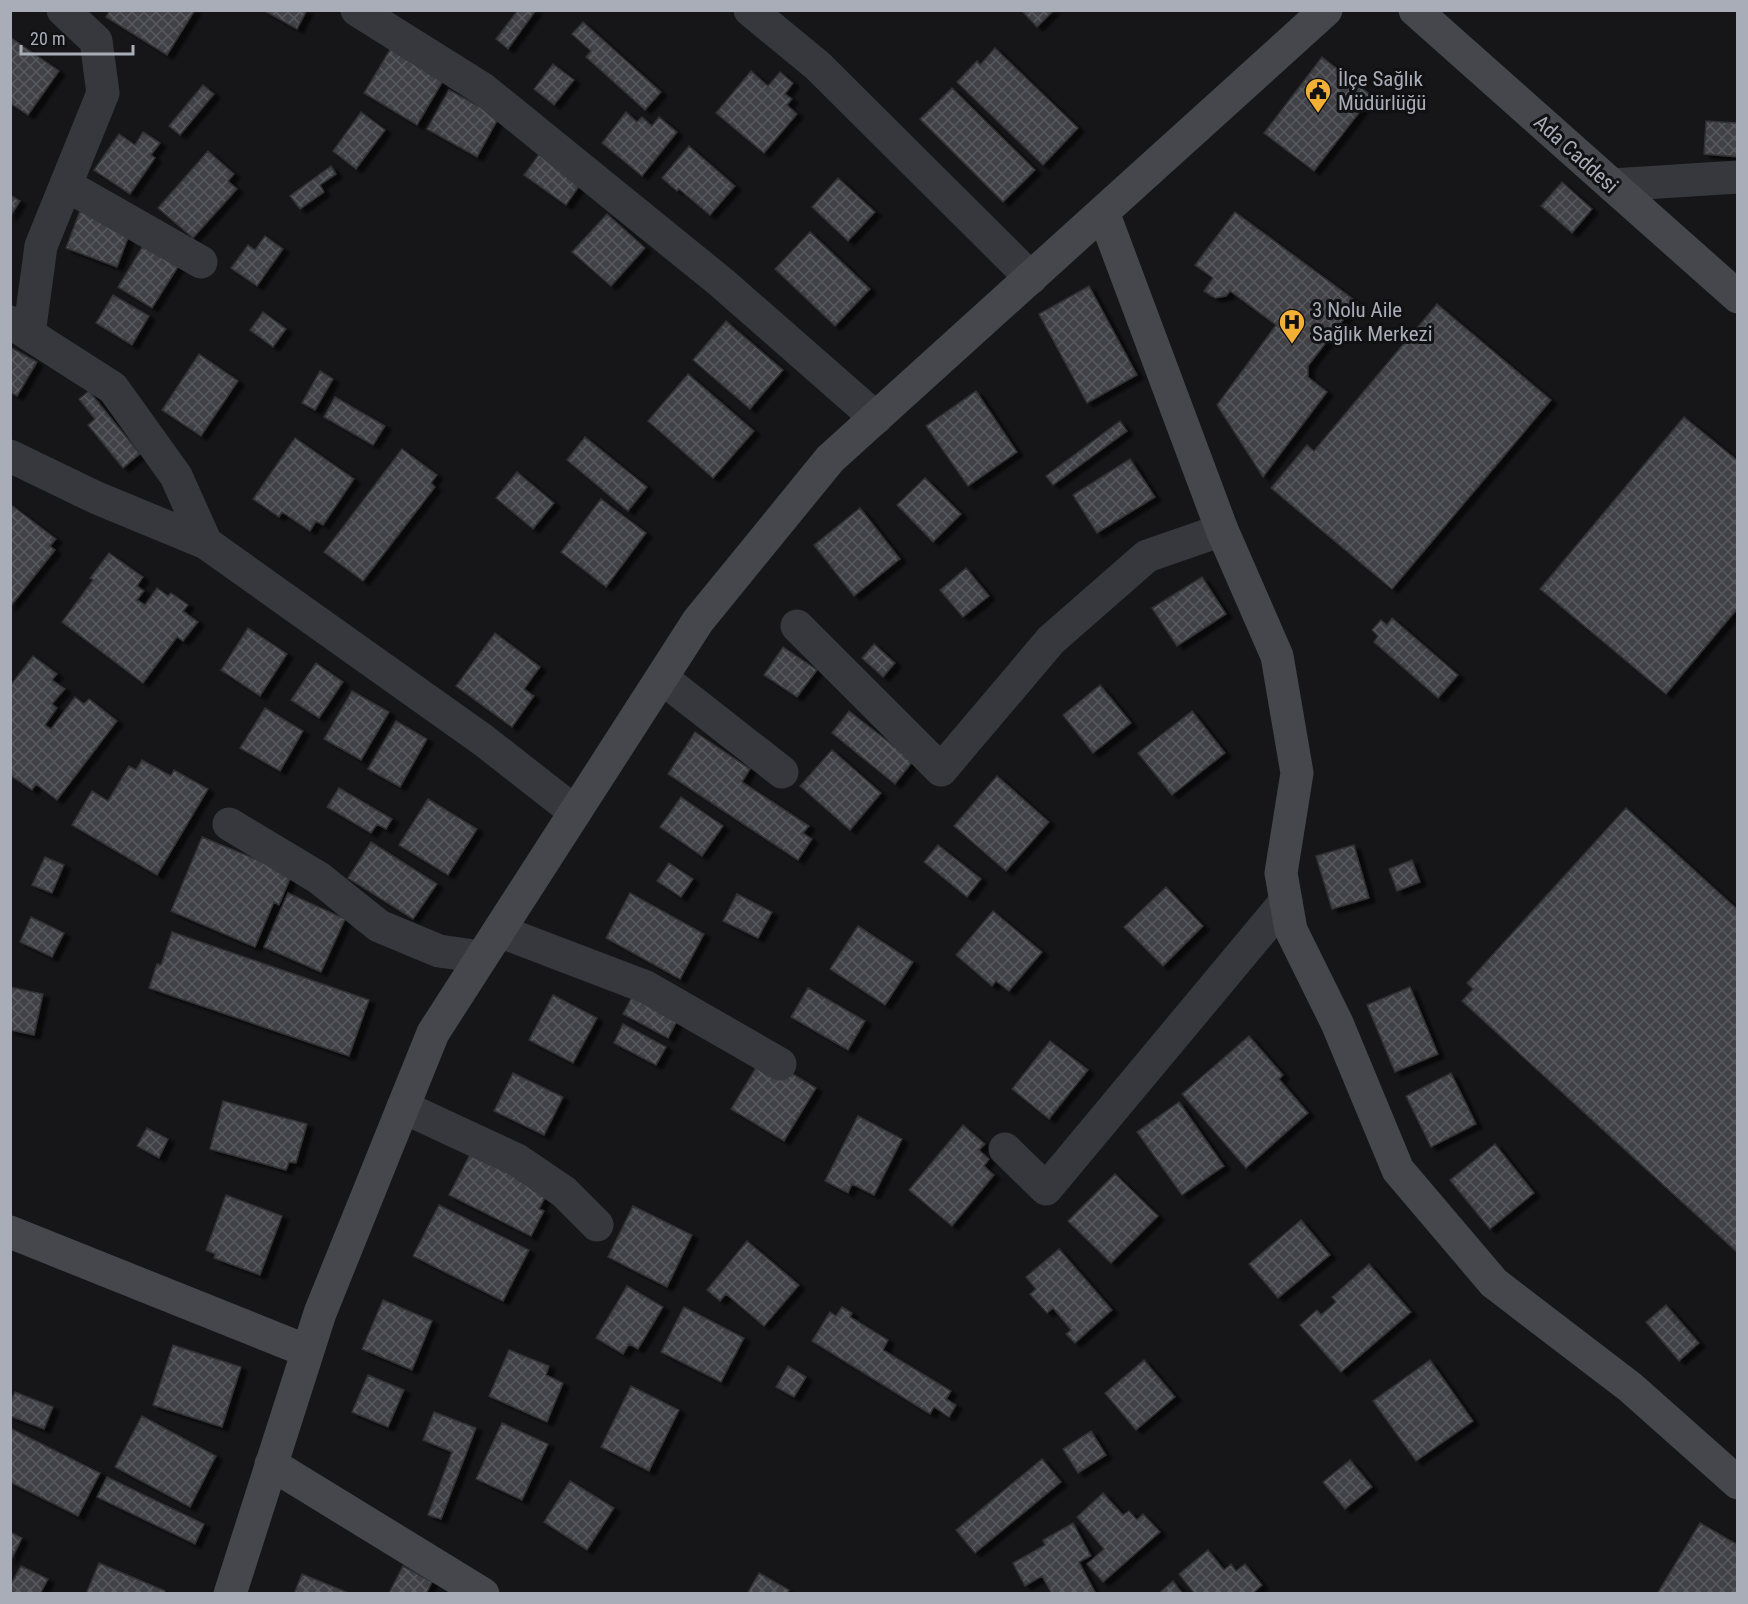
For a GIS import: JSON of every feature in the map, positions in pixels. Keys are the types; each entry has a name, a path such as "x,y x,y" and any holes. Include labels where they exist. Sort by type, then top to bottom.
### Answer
{"street":[{"path":"63,10 96,41 103,93 41,246 20,328 113,388 176,476 206,543"},
{"path":"357,10 483,89 723,283 876,418"},
{"path":"750,10 818,66 1030,278"},
{"path":"230,1593 320,1313 433,1033 698,621 830,459 1326,10"},
{"name":"Ada Caddesi","path":"1415,10 1737,297"},
{"path":"1612,185 1737,177"},
{"path":"66,185 201,262"},
{"path":"1103,212 1222,531 1277,656 1297,773 1281,873 1291,930 1337,1023 1398,1170 1494,1283 1630,1387 1737,1483"},
{"path":"10,456 97,498 206,543 483,740 575,812"},
{"path":"796,626 940,770 1051,640 1147,556 1222,531"},
{"path":"662,678 782,772"},
{"path":"229,824 319,878 379,926 439,951 490,944 646,987 780,1064"},
{"path":"1005,1149 1046,1189 1286,901"},
{"path":"403,1107 517,1160 564,1192 597,1225"},
{"path":"10,1232 307,1351"},
{"path":"271,1464 483,1593"}],"building":[{"path":"110,10 195,10 167,55 106,17"},
{"path":"263,10 307,10 297,29"},
{"path":"518,10 536,10 508,49 496,39"},
{"path":"1021,10 1054,10 1037,27"},
{"path":"583,22 661,92 645,110 586,57 591,51 572,34"},
{"path":"10,37 59,71 28,115 10,103"},
{"path":"394,43 447,74 417,125 364,93"},
{"path":"995,48 1078,128 1043,165 957,82 977,61 980,65"},
{"name":"İlçe Sağlık Müdürlüğü","path":"1322,57 1372,96 1314,171 1264,133"},
{"path":"553,64 574,80 554,105 534,89"},
{"path":"751,71 768,86 780,72 793,83 785,94 792,99 787,105 797,114 764,153 716,113"},
{"path":"203,85 214,94 180,135 169,126"},
{"path":"952,88 1035,170 1003,202 920,119"},
{"path":"449,90 499,117 477,157 427,129"},
{"path":"361,112 385,130 356,169 333,151"},
{"path":"626,112 637,122 642,117 652,126 659,117 677,132 642,176 602,143"},
{"path":"1706,121 1738,123 1738,157 1704,154"},
{"path":"143,132 160,143 151,155 155,158 130,194 94,170 119,134 135,145"},
{"path":"689,146 735,186 710,215 662,178"},
{"path":"208,151 234,174 228,181 237,189 193,238 158,208"},
{"path":"540,153 582,182 566,205 524,175"},
{"path":"331,166 336,174 320,185 324,192 300,209 290,196"},
{"path":"838,178 875,212 848,241 812,207"},
{"path":"1562,182 1592,209 1572,233 1541,206"},
{"path":"10,195 20,201 10,217"},
{"path":"80,211 131,230 117,267 66,248"},
{"name":"3 Nolu Aile Sağlık Merkezi","path":"1235,212 1357,302 1308,366 1308,377 1327,392 1263,477 1217,405 1276,325 1230,291 1226,296 1215,298 1204,291 1213,278 1195,265"},
{"path":"607,214 645,248 611,286 572,252"},
{"path":"810,232 870,289 835,326 775,269"},
{"path":"265,236 283,249 257,286 231,268 248,245 255,250"},
{"path":"146,241 181,262 152,308 118,287"},
{"path":"1089,286 1137,375 1087,403 1039,314"},
{"path":"113,295 149,316 132,345 96,323"},
{"path":"1437,304 1551,400 1392,589 1271,488 1307,445 1314,451"},
{"path":"263,312 286,329 273,347 250,330"},
{"path":"726,321 783,370 750,409 693,360"},
{"path":"10,347 37,362 17,396 10,392"},
{"path":"199,354 238,381 201,436 162,410"},
{"path":"320,371 333,379 315,410 302,403"},
{"path":"688,374 754,431 713,478 648,421"},
{"path":"89,391 140,454 123,468 88,425 95,419 79,399"},
{"path":"976,391 1017,452 968,486 926,426"},
{"path":"335,397 385,426 373,445 324,417"},
{"path":"1684,417 1738,461 1738,608 1666,694 1540,589"},
{"path":"1120,421 1127,431 1053,485 1046,476"},
{"path":"585,437 647,487 628,511 567,460"},
{"path":"295,438 354,479 323,525 316,521 310,531 282,512 279,517 253,499"},
{"path":"402,449 437,475 431,483 435,487 363,581 324,552"},
{"path":"1130,459 1155,497 1097,533 1073,495"},
{"path":"517,472 554,503 533,529 496,498"},
{"path":"925,478 961,514 933,542 897,505"},
{"path":"601,499 646,533 606,587 561,552"},
{"path":"10,504 56,539 50,546 55,550 10,607"},
{"path":"860,508 900,559 854,596 814,545"},
{"path":"109,553 143,577 137,586 144,591 137,600 145,605 157,588 168,596 171,593 188,605 183,611 198,622 183,641 177,637 143,683 62,622 93,580 90,578"},
{"path":"966,568 989,596 963,617 940,590"},
{"path":"1202,577 1226,614 1177,646 1152,608"},
{"path":"1392,618 1458,675 1438,698 1374,642 1378,636 1372,630 1381,620 1387,625"},
{"path":"248,628 287,654 260,696 221,670"},
{"path":"495,633 540,667 524,689 534,696 512,727 456,686"},
{"path":"874,644 895,663 883,677 862,658"},
{"path":"783,647 817,670 797,697 764,675"},
{"path":"33,656 57,674 52,680 65,689 52,704 57,708 45,725 51,729 75,697 84,704 89,699 117,721 57,800 36,784 32,790 10,775 10,686"},
{"path":"316,663 343,682 319,718 291,700"},
{"path":"1100,685 1131,723 1093,753 1063,715"},
{"path":"352,691 389,712 361,760 324,739"},
{"path":"265,708 303,731 280,771 240,748"},
{"path":"849,711 913,761 895,784 832,733"},
{"path":"1192,711 1225,753 1172,795 1138,753"},
{"path":"396,721 427,739 400,787 368,769"},
{"path":"695,732 750,769 742,782 809,826 803,833 812,839 798,860 668,774"},
{"path":"832,750 881,793 850,830 800,786"},
{"path":"142,760 171,776 174,770 208,789 157,875 72,825 92,791 108,801 129,766 136,770"},
{"path":"997,776 1049,822 1006,871 954,826"},
{"path":"339,788 392,819 386,829 377,824 371,833 327,807"},
{"path":"681,797 723,826 702,856 660,827"},
{"path":"428,799 477,829 448,875 399,845"},
{"path":"1626,808 1738,910 1738,1253 1462,1001 1473,989 1467,983"},
{"path":"202,837 292,874 279,905 274,902 255,947 171,911"},
{"path":"371,842 437,884 413,919 348,878"},
{"path":"938,845 981,879 967,897 924,862"},
{"path":"1354,845 1369,898 1332,909 1316,856"},
{"path":"45,857 64,865 52,893 32,885"},
{"path":"1412,860 1420,882 1397,891 1389,869"},
{"path":"669,863 693,879 681,897 657,881"},
{"path":"1166,887 1203,926 1163,966 1124,927"},
{"path":"288,893 345,919 321,972 264,947"},
{"path":"630,893 704,934 680,979 606,938"},
{"path":"737,894 772,912 758,938 723,921"},
{"path":"993,911 1042,952 1009,991 996,981 992,986 956,955"},
{"path":"31,917 64,933 52,957 20,942"},
{"path":"858,926 913,962 885,1005 830,969"},
{"path":"172,932 369,1000 349,1056 149,988 157,964 161,965"},
{"path":"10,987 43,994 34,1035 10,1030"},
{"path":"1410,987 1438,1054 1395,1072 1367,1005"},
{"path":"808,988 865,1021 848,1050 791,1017"},
{"path":"553,995 597,1018 573,1063 529,1040"},
{"path":"633,995 678,1019 668,1038 623,1014"},
{"path":"623,1024 666,1047 656,1065 614,1043"},
{"path":"1249,1036 1283,1075 1279,1079 1308,1113 1246,1168 1182,1094"},
{"path":"1050,1041 1088,1070 1049,1119 1012,1089"},
{"path":"763,1056 816,1088 784,1141 731,1109"},
{"path":"513,1073 563,1097 544,1135 494,1111"},
{"path":"1451,1073 1476,1124 1431,1147 1406,1096"},
{"path":"223,1101 307,1124 296,1163 289,1162 286,1170 210,1149"},
{"path":"1179,1102 1224,1166 1182,1195 1137,1132"},
{"path":"858,1116 902,1139 874,1195 852,1184 848,1193 825,1181"},
{"path":"963,1125 985,1144 979,1150 989,1159 984,1166 994,1175 952,1226 909,1190"},
{"path":"147,1128 168,1139 159,1158 137,1146"},
{"path":"1495,1144 1534,1193 1490,1229 1450,1180"},
{"path":"474,1147 551,1186 539,1209 544,1211 531,1236 449,1195"},
{"path":"1115,1174 1158,1216 1111,1263 1068,1221"},
{"path":"226,1195 282,1216 260,1275 214,1258 215,1254 206,1250"},
{"path":"439,1205 529,1250 503,1301 413,1256"},
{"path":"633,1206 692,1235 667,1287 608,1257"},
{"path":"1301,1220 1330,1255 1278,1298 1249,1264"},
{"path":"747,1241 799,1285 764,1326 726,1294 720,1301 707,1290"},
{"path":"1059,1249 1112,1310 1075,1343 1066,1334 1071,1330 1053,1308 1047,1313 1030,1294 1036,1289 1026,1277"},
{"path":"1369,1264 1411,1312 1341,1372 1300,1325 1317,1310 1321,1315 1336,1302 1332,1297"},
{"path":"627,1286 663,1307 638,1349 629,1344 623,1354 596,1338"},
{"path":"383,1300 432,1321 412,1370 362,1349"},
{"path":"1666,1305 1699,1343 1679,1361 1646,1322"},
{"path":"684,1307 744,1338 721,1382 661,1352"},
{"path":"842,1307 852,1313 850,1317 888,1340 883,1350 951,1391 946,1399 956,1405 949,1417 934,1407 930,1414 812,1341 830,1312 836,1316"},
{"path":"173,1345 241,1367 222,1427 153,1405"},
{"path":"509,1350 549,1366 546,1375 563,1383 547,1422 489,1396"},
{"path":"1144,1360 1175,1397 1136,1430 1105,1393"},
{"path":"1430,1360 1473,1421 1416,1461 1373,1401"},
{"path":"788,1366 806,1377 794,1397 776,1387"},
{"path":"368,1375 404,1390 388,1427 352,1412"},
{"path":"631,1386 679,1410 649,1471 601,1447"},
{"path":"15,1392 53,1407 44,1429 10,1416 10,1402"},
{"path":"434,1412 476,1428 441,1519 428,1515 452,1452 423,1440"},
{"path":"142,1416 216,1456 190,1507 115,1467"},
{"path":"502,1423 548,1444 522,1500 476,1479"},
{"path":"10,1428 100,1473 78,1516 10,1482"},
{"path":"1091,1431 1106,1455 1078,1473 1063,1449"},
{"path":"1042,1459 1061,1482 975,1553 956,1530"},
{"path":"1350,1460 1372,1487 1345,1509 1323,1482"},
{"path":"107,1477 204,1524 195,1544 97,1497"},
{"path":"570,1481 614,1508 587,1550 544,1522"},
{"path":"1103,1493 1123,1515 1129,1511 1137,1520 1143,1514 1160,1532 1103,1582 1087,1564 1104,1549 1077,1517"},
{"path":"1073,1523 1091,1556 1079,1562 1095,1592 1092,1594 1052,1594 1042,1576 1025,1586 1013,1563 1045,1545 1043,1540"},
{"path":"1700,1523 1738,1545 1738,1594 1657,1594"},
{"path":"10,1532 22,1538 10,1562"},
{"path":"1208,1550 1224,1570 1231,1564 1236,1571 1245,1564 1262,1585 1252,1594 1195,1594 1179,1574"},
{"path":"99,1563 165,1591 164,1594 86,1594"},
{"path":"21,1566 48,1579 40,1594 10,1594 10,1586"},
{"path":"403,1566 432,1582 426,1594 389,1593"},
{"path":"759,1573 789,1590 787,1594 747,1594"},
{"path":"302,1574 351,1594 294,1594"},
{"path":"1173,1581 1183,1594 1158,1594"}],"place":[{"name":"İlçe Sağlık Müdürlüğü","path":"1318,114"},
{"name":"3 Nolu Aile Sağlık Merkezi","path":"1292,345"}]}
